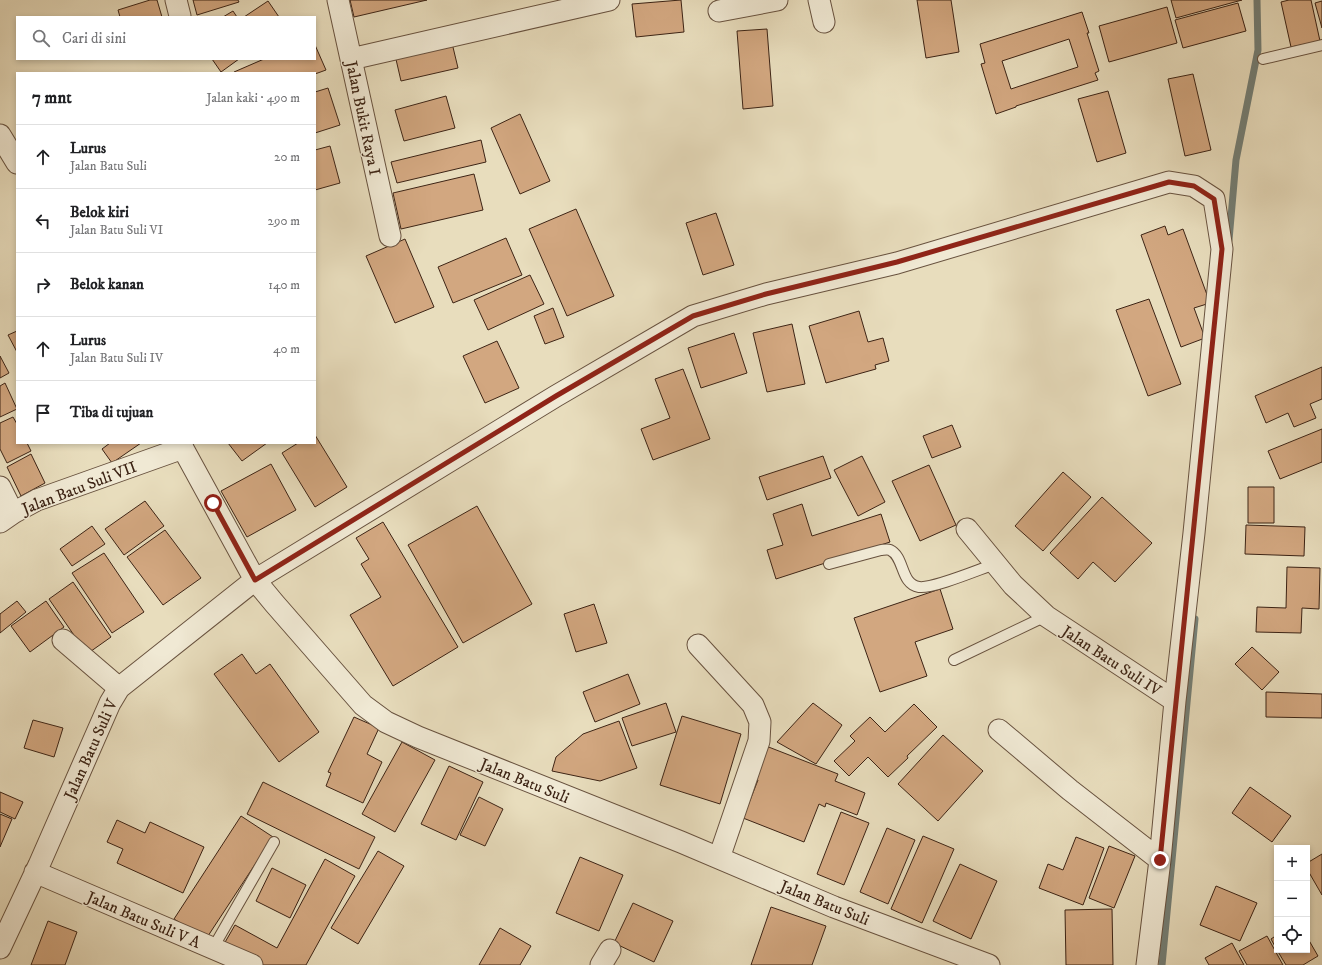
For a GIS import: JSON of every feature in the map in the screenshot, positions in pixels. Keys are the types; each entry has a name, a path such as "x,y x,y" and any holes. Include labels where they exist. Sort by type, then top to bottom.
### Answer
{"street":[{"name":"Jalan Bukit Raya I","path":"338,0 390,236"},
{"path":"351,59 609,0"},
{"path":"719,11 777,0"},
{"path":"820,0 824,22"},
{"path":"0,135 16,161"},
{"name":"Jalan Batu Suli V","path":"0,948 110,703 119,688 255,580 556,396 693,316 766,294 897,262 1169,182 1194,186 1214,199 1222,249 1194,533 1175,701"},
{"name":"Jalan Batu Suli","path":"181,445 255,580 363,706 386,722 418,737 719,858 834,907 989,965"},
{"name":"Jalan Batu Suli VII","path":"7,517 37,500 181,445"},
{"path":"0,487 7,517"},
{"name":"Jalan Batu Suli IV","path":"966,529 1013,585 1046,616 1175,701 1160,860 1147,965"},
{"path":"63,640 119,688"},
{"path":"698,645 753,706 760,722 759,742 719,858"},
{"path":"999,730 1070,790 1160,860"},
{"name":"Jalan Batu Suli V A","path":"35,872 213,948 245,964"}],"lane":[{"path":"1263,59 1322,45"},
{"path":"829,564 880,550 889,550 897,556 908,581 918,587 932,585 995,564"},
{"path":"954,660 1046,616"},
{"path":"213,948 274,842"}],"building":[{"path":"150,0 157,0 162,16 120,16 118,10"},
{"path":"193,0 238,0 239,2 197,15"},
{"path":"350,0 427,0 354,17"},
{"path":"681,0 684,32 636,37 632,4"},
{"path":"917,0 951,0 959,52 926,58"},
{"path":"1171,0 1242,0 1176,18"},
{"path":"1289,0 1311,0 1320,41 1291,47 1281,2"},
{"path":"268,1 278,16 246,16"},
{"path":"1322,1 1322,28 1315,3"},
{"path":"1238,3 1246,31 1183,48 1175,20"},
{"path":"1167,7 1177,43 1109,62 1099,26"},
{"path":"233,11 236,16 225,16"},
{"path":"1082,12 1099,71 1095,73 1098,80 1016,106 996,114 981,64 985,63 980,44","holes":["1069,39 1078,67 1011,89 1002,61"]},
{"path":"767,29 773,106 743,109 737,31"},
{"path":"452,43 458,68 401,81 395,55"},
{"path":"316,47 326,70 316,74 316,72 234,72 262,60 316,60"},
{"path":"213,60 238,60 221,72"},
{"path":"1193,74 1211,150 1185,156 1168,79"},
{"path":"328,88 340,125 316,133 316,92"},
{"path":"1108,91 1126,153 1097,162 1078,99"},
{"path":"446,96 455,128 404,141 395,110"},
{"path":"520,114 550,181 520,194 491,128"},
{"path":"481,140 486,162 397,183 391,162"},
{"path":"330,146 340,183 316,190 316,150"},
{"path":"474,174 483,210 401,229 393,193"},
{"path":"576,209 614,296 567,316 529,229"},
{"path":"716,213 734,265 703,275 686,223"},
{"path":"1165,226 1168,235 1183,229 1210,303 1194,308 1205,338 1181,347 1141,235"},
{"path":"506,238 522,275 453,303 438,267"},
{"path":"405,239 434,307 395,323 366,256"},
{"path":"530,275 544,304 488,330 474,300"},
{"path":"1149,299 1181,384 1148,396 1116,310"},
{"path":"553,308 564,337 545,344 534,316"},
{"path":"859,311 868,342 883,338 889,361 875,365 876,369 826,383 809,326"},
{"path":"792,324 805,384 767,392 753,333"},
{"path":"16,331 16,350 8,335"},
{"path":"734,333 747,373 701,388 688,348"},
{"path":"497,341 519,388 485,403 463,356"},
{"path":"0,356 9,373 0,378"},
{"path":"1322,367 1322,399 1310,404 1316,418 1294,427 1288,413 1266,423 1255,396"},
{"path":"683,369 710,439 653,460 641,429 670,418 655,379"},
{"path":"5,383 16,409 0,417 0,386"},
{"path":"13,417 16,422 16,444 28,444 31,451 7,463 0,449 0,423"},
{"path":"952,425 961,447 932,458 923,436"},
{"path":"1322,429 1322,462 1280,479 1268,451"},
{"path":"316,437 347,487 315,507 282,453 296,444 316,444"},
{"path":"109,444 140,444 112,463 102,449"},
{"path":"229,444 266,444 242,461"},
{"path":"31,454 45,483 21,496 7,467"},
{"path":"823,456 831,478 767,500 759,477"},
{"path":"862,456 885,502 858,516 834,470"},
{"path":"271,464 296,510 247,537 221,491"},
{"path":"929,465 956,525 920,541 892,481"},
{"path":"1063,472 1091,497 1043,551 1015,526"},
{"path":"1248,487 1274,487 1274,523 1248,523"},
{"path":"1102,497 1152,543 1115,582 1093,562 1078,579 1050,553"},
{"path":"145,501 164,526 124,555 105,529"},
{"path":"802,504 812,536 881,514 890,542 776,579 767,550 783,545 773,514"},
{"path":"477,506 532,604 463,643 408,545"},
{"path":"383,522 458,647 393,686 350,615 381,597 361,564 369,559 356,538"},
{"path":"1246,525 1305,527 1304,556 1245,554"},
{"path":"92,526 105,544 72,566 60,549"},
{"path":"165,530 201,578 163,605 127,557"},
{"path":"104,553 144,612 112,633 72,573"},
{"path":"1287,567 1320,568 1319,609 1302,608 1301,633 1256,632 1257,607 1286,608"},
{"path":"73,582 111,637 87,654 49,599"},
{"path":"940,589 953,629 915,642 927,676 880,692 854,618"},
{"path":"17,601 26,612 0,633 0,614"},
{"path":"46,601 64,627 30,652 11,626"},
{"path":"594,604 607,643 576,652 564,614"},
{"path":"1252,647 1279,672 1262,690 1235,664"},
{"path":"242,654 256,674 270,664 319,732 279,762 214,674"},
{"path":"628,674 640,704 595,722 583,692"},
{"path":"1266,692 1322,694 1322,718 1266,717"},
{"path":"666,703 676,732 632,746 622,718"},
{"path":"813,703 842,725 816,764 777,742"},
{"path":"914,704 937,727 888,777 868,757 849,776 834,761 855,741 850,736 870,717 885,732"},
{"path":"682,716 741,734 720,804 660,785"},
{"path":"354,717 379,728 367,754 382,762 363,803 326,786 331,773 328,772"},
{"path":"33,720 63,728 54,757 24,748"},
{"path":"619,721 637,768 600,781 552,771 556,757 583,734"},
{"path":"943,735 983,771 938,821 898,784"},
{"path":"402,742 435,760 395,832 362,814"},
{"path":"766,746 838,774 835,781 865,793 857,815 826,803 825,807 819,804 804,842 743,818 758,780 753,779"},
{"path":"449,766 483,782 456,840 421,824"},
{"path":"263,782 375,837 359,869 247,814"},
{"path":"1250,787 1291,816 1272,842 1232,813"},
{"path":"0,792 23,802 15,819 0,812"},
{"path":"479,797 503,809 485,846 460,835"},
{"path":"841,812 869,823 844,885 817,874"},
{"path":"0,814 12,819 0,847"},
{"path":"241,816 273,837 206,939 174,919"},
{"path":"117,820 145,833 150,822 204,847 183,893 117,863 123,849 107,842"},
{"path":"887,828 915,840 888,904 860,892"},
{"path":"923,836 954,849 922,923 891,909"},
{"path":"1076,837 1104,848 1083,905 1039,888 1048,864 1063,870"},
{"path":"1109,846 1135,856 1114,908 1089,898"},
{"path":"378,851 404,866 358,944 331,928"},
{"path":"1322,854 1322,895 1310,874 1310,861"},
{"path":"580,857 623,875 599,931 556,913"},
{"path":"325,859 355,876 306,965 263,965 224,944 235,925 277,948"},
{"path":"960,864 997,881 971,939 933,921"},
{"path":"272,868 306,885 290,918 256,901"},
{"path":"1216,886 1257,903 1240,941 1200,925"},
{"path":"633,903 673,921 654,962 614,943"},
{"path":"771,907 826,926 812,965 751,965"},
{"path":"1112,909 1113,965 1066,965 1065,910"},
{"path":"48,921 77,932 65,965 31,965"},
{"path":"500,928 531,946 520,965 479,965"},
{"path":"1267,936 1274,949 1274,953 1276,953 1283,965 1247,965 1239,951"},
{"path":"1274,937 1274,944 1271,939"},
{"path":"1310,942 1318,956 1303,965 1286,965 1279,953 1310,953"},
{"path":"1232,943 1244,965 1209,965 1205,958"}],"waterway":[{"path":"1229,240 1236,160 1258,50 1257,0"},
{"path":"1162,965 1195,619"}],"route":[{"path":"213,503 255,580 556,396 693,316 766,294 897,262 1169,182 1194,186 1214,199 1222,249 1160,860"}]}
